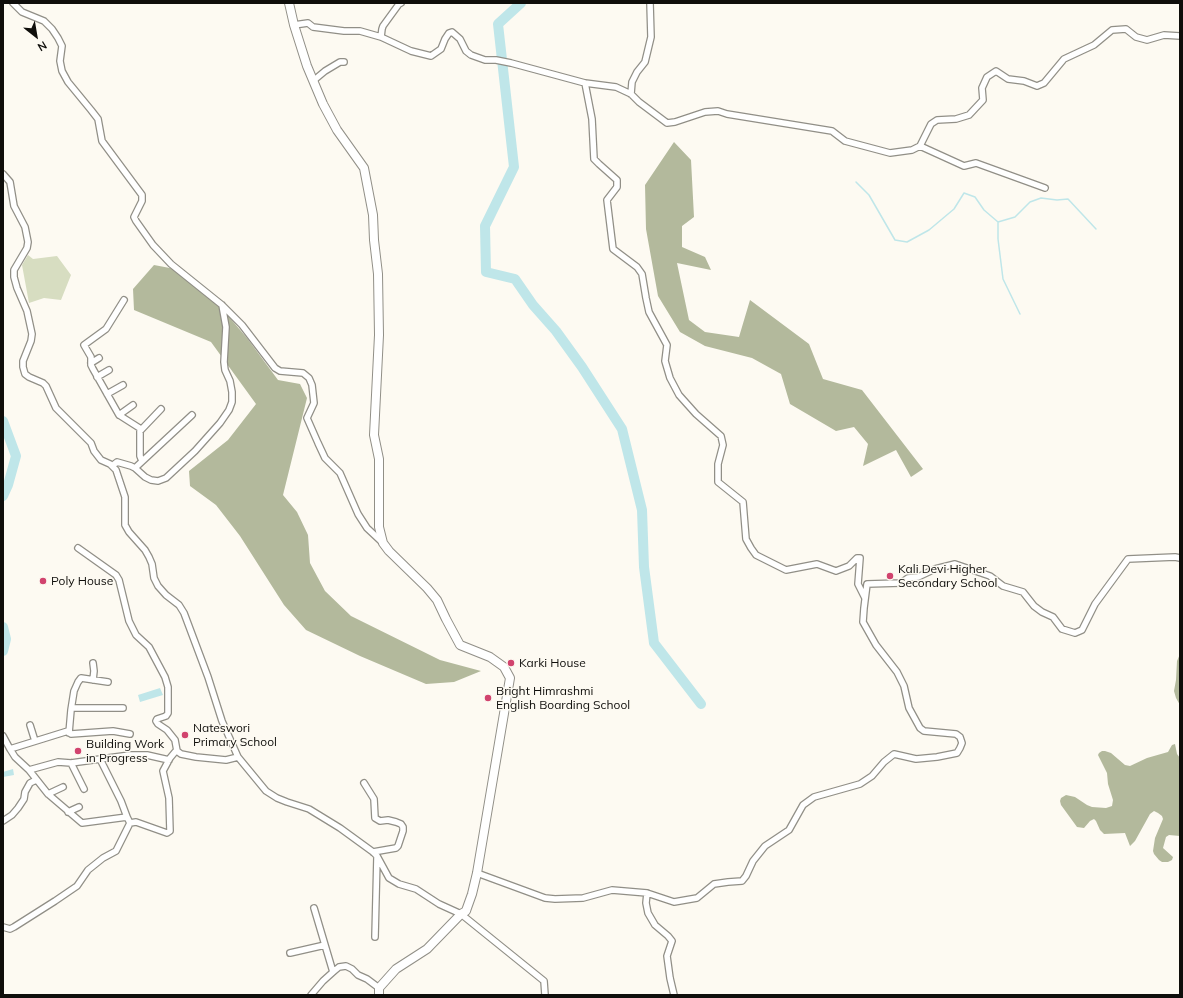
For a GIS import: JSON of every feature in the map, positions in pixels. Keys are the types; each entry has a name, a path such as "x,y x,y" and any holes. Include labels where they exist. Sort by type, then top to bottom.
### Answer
{"street":[{"path":"13,3 22,12 44,21 58,38 62,46 60,61 62,70 68,82 98,119 102,141 142,195 142,200 134,217 153,245 171,264 222,305 242,324 275,368 280,371 303,373 309,378 312,385 314,403 307,418 325,458 340,473 358,514 367,528 437,600 460,645 490,657 504,667 510,678 477,873 466,911 460,914 427,949 396,969 379,991 367,979 358,975 346,966 339,967 323,981 311,995"},
{"path":"290,3 294,25 307,66 323,104 337,130 364,168 373,215 378,274 379,335 374,435 379,459 379,527 383,543"},
{"path":"381,37 383,26 401,3"},
{"path":"631,94 632,82 637,72 645,62 652,37 650,3"},
{"path":"294,25 308,23 313,26 344,31 360,31 381,37 411,51 431,56 441,50 445,39 449,33 452,32 460,39 466,51 471,55 485,60 496,60 511,63 585,83 616,87 631,94 638,102 667,124 705,112 718,111 727,114 832,131 845,141 890,153 912,150 920,146 931,124 937,120 956,119 969,115 982,100 982,88 987,77 996,71 1008,79 1024,81 1037,86 1044,83 1064,59 1094,45 1112,30 1126,29 1136,37 1147,40 1164,35 1180,36"},
{"path":"313,81 340,62 344,62"},
{"path":"585,83 592,119 594,159 617,180 617,187 607,200 613,249 637,267 642,274 650,312 667,345 665,361 670,378 679,395 696,414 720,436 723,445 718,464 718,482 743,502 746,539 750,548 756,555 786,570 817,564 836,571 849,566 857,558 860,558 858,584 865,599"},
{"path":"920,146 964,166 976,163 1045,188"},
{"path":"3,174 10,182 14,206 25,227 28,242 27,248 14,270 17,288 27,311 32,334 23,361 25,374 46,386 56,408 91,443 94,451 101,460 116,470 125,497 125,525 149,557 152,564 154,578 158,586 166,595 179,605 184,613 208,677 222,721 238,757 266,791 277,798 309,809 340,828 375,854 389,878 399,884 416,889 439,904 460,914 544,982 545,995"},
{"path":"124,300 106,329 84,345 91,357 91,365 97,377 120,415 141,430"},
{"path":"112,466 117,462 131,466 151,480 158,481 166,478 220,423 229,410 232,402 232,392 224,362 226,327 222,305"},
{"path":"91,363 99,358"},
{"path":"97,377 109,370"},
{"path":"107,394 123,385"},
{"path":"120,415 133,405"},
{"path":"142,461 140,456 140,431 162,409"},
{"path":"135,468 192,414"},
{"path":"78,548 116,575 119,580 129,621 136,635 149,647 165,677 168,687 168,713 166,716 157,719 156,722 167,730 175,740 177,751 181,754 196,757 226,760 238,757"},
{"path":"477,873 545,898 555,899 583,898 612,890 647,893 674,902 697,898 714,884 742,882 753,861 765,846 789,830 804,805 814,797 860,784 872,776 884,762 894,754 916,759 956,753 960,748 962,743 960,737 956,734 924,731 920,728 909,708 904,686 897,672 876,645 864,622 865,599 868,584 901,583 908,578 918,577 935,569 956,564 990,576 1003,586 1023,592 1034,606 1053,617 1062,629 1075,633 1082,630 1095,604 1128,559 1180,558"},
{"path":"93,663 93,680"},
{"path":"69,733 74,692 78,682 82,678 108,682"},
{"path":"72,708 123,708"},
{"path":"30,725 35,741"},
{"path":"10,749 68,731 71,734 113,731 130,734"},
{"path":"3,736 15,757 29,770 48,794 82,823 127,817"},
{"path":"130,823 136,822 167,833 170,831 169,798 163,771 169,760 177,751"},
{"path":"29,770 58,762 71,763 130,755 147,755 169,760"},
{"path":"100,759 130,823"},
{"path":"71,763 84,789"},
{"path":"3,821 12,815 18,808 24,799 30,783 36,780"},
{"path":"364,783 374,800 375,818 380,821 388,820 396,822 401,824 403,827 398,846 396,848 375,854"},
{"path":"48,794 64,787"},
{"path":"68,812 79,807"},
{"path":"3,927 10,929 14,927 77,886 88,870 103,858 116,851 130,823"},
{"path":"375,854 375,937"},
{"path":"647,893 646,903 648,913 655,925 672,941 667,956 674,995"},
{"path":"314,908 333,972"},
{"path":"290,953 325,945"}],"green space":[{"path":"674,142 691,160 694,217 682,226 682,247 705,257 711,270 677,263 689,320 705,332 739,337 750,300 809,344 823,379 862,390 923,469 911,477 896,450 863,466 868,444 854,427 836,431 790,404 781,374 752,358 705,346 680,332 658,296 646,229 645,185"},
{"path":"28,255 33,259 57,256 71,275 61,300 44,298 29,303 22,265"},
{"path":"154,265 175,269 212,297 247,338 278,380 300,384 307,398 283,495 297,512 308,535 310,563 325,591 351,616 440,660 481,671 454,682 426,684 360,656 306,630 284,605 240,536 216,505 190,486 189,471 228,440 256,404 211,342 134,310 133,289"},
{"path":"1180,654 1180,705 1174,691 1177,661"},
{"path":"1175,744 1177,754 1180,758 1180,836 1169,835 1166,837 1163,848 1173,857 1172,860 1162,862 1154,854 1155,838 1163,819 1162,816 1154,811 1150,814 1135,841 1130,846 1125,833 1104,834 1094,819 1084,828 1077,827 1061,805 1061,798 1066,795 1075,797 1092,807 1106,808 1112,806 1113,800 1108,784 1107,773 1098,755 1102,751 1111,753 1125,765 1130,766 1147,758 1168,752 1172,745"}],"water":[{"path":"160,688 163,695 140,702 138,695"},
{"path":"13,769 14,775 3,777 3,772"}],"waterway":[{"path":"521,3 498,24 514,167 485,226 486,272 515,279 533,305 556,331 582,367 622,429 642,510 644,567 654,643 701,704"},
{"path":"856,182 869,195 895,240 907,242 929,230 954,209 964,193 975,197 984,210 998,222 1015,217 1030,202 1041,198 1057,200 1068,199 1096,229"},
{"path":"998,222 998,239 1003,279 1020,314"},
{"path":"3,421 16,456 8,485 3,496"},
{"path":"3,627 6,639 3,651"}],"place":[{"name":"Kali Devi Higher Secondary School","path":"890,576"},
{"name":"Poly House","path":"43,581"},
{"name":"Karki House","path":"511,663"},
{"name":"Bright Himrashmi English Boarding School","path":"488,698"},
{"name":"Nateswori Primary School","path":"185,735"},
{"name":"Building Work in Progress","path":"78,751"}]}
